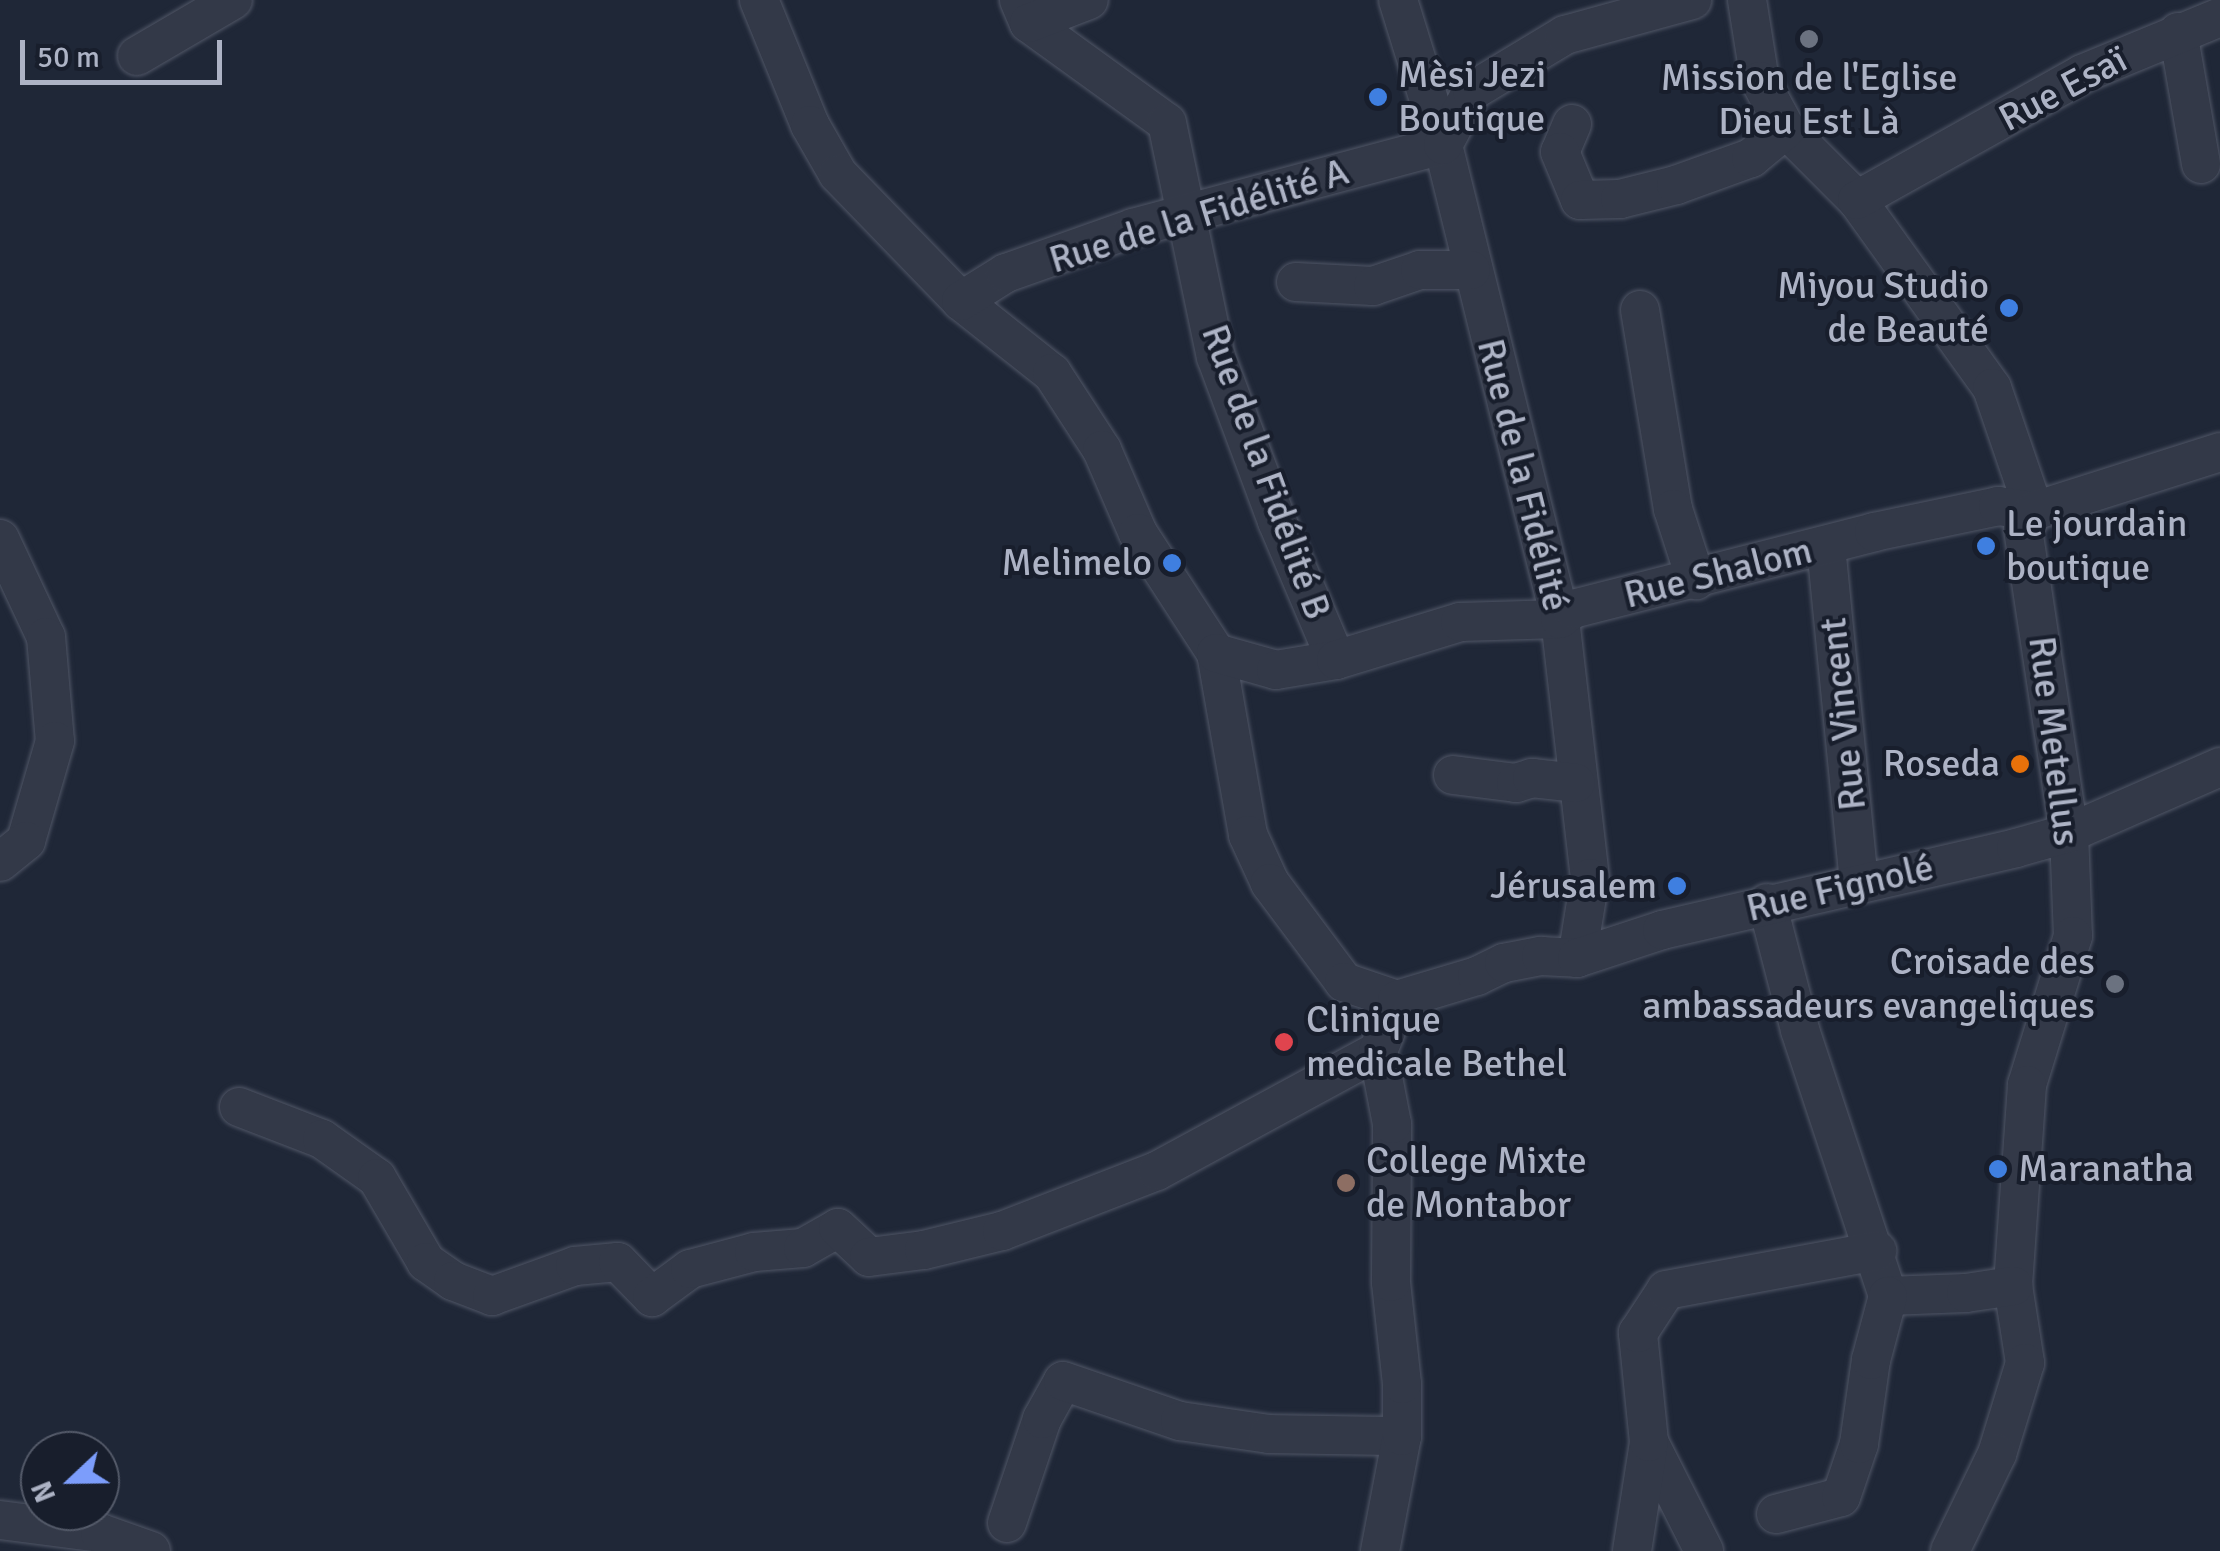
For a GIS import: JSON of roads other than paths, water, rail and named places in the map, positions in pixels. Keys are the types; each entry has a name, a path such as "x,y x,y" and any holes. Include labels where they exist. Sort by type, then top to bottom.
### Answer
{"street":[{"path":"137,56 234,0"},
{"path":"759,0 810,124 838,174 960,301 1052,374 1102,450 1138,533 1216,653 1248,834 1270,883 1344,982 1397,1000 1378,1051 1392,1124 1391,1282 1402,1384 1402,1436 1380,1551"},
{"path":"1024,12 1089,0"},
{"name":"Rue de la Fidélité","path":"1398,0 1443,145 1560,619 1576,784 1590,878 1577,958"},
{"path":"1443,145 1472,91 1565,36 1692,0"},
{"name":"Rue Metellus","path":"1747,0 1760,81 1786,128 1858,200 1992,388 2034,511 2023,528 2069,833 2072,936 2027,1085 2013,1286 2024,1364 1997,1454 1950,1551"},
{"name":"Rue de la Fidélité B","path":"1024,12 1167,122 1216,357 1277,522 1336,660"},
{"name":"Rue Esaï","path":"1858,200 2082,74 2220,17"},
{"path":"2178,32 2202,164"},
{"path":"1572,124 1560,152 1580,200 1620,199 1676,186 1751,158 1786,128"},
{"name":"Rue de la Fidélité A","path":"960,301 1006,274 1187,211 1443,145"},
{"path":"1296,282 1374,286 1420,270 1471,270"},
{"path":"1640,310 1673,509 1696,580"},
{"name":"Rue Shalom","path":"1216,653 1276,670 1336,660 1460,622 1560,619 1573,609 1998,506 2034,511 2220,452"},
{"path":"0,539 46,637 55,741 26,842 0,862"},
{"name":"Rue Vincent","path":"1826,546 1859,883"},
{"name":"Rue Fignolé","path":"1397,1000 1477,976 1504,963 1541,956 1577,958 1613,943 1767,903 2069,833 2220,767"},
{"path":"1453,775 1516,783 1532,778 1576,784"},
{"path":"1767,903 1800,1030 1888,1296 1870,1360 1859,1444 1841,1497 1776,1514"},
{"path":"238,1107 322,1139 377,1178 426,1262 453,1281 492,1296 575,1266 618,1262 652,1297 690,1269 754,1252 803,1248 838,1228 868,1256 924,1250 1002,1231 1157,1171 1378,1051"},
{"path":"1632,1551 1649,1442 1638,1333 1666,1290 1876,1251"},
{"path":"1888,1296 1966,1294 2013,1286"},
{"path":"1007,1522 1042,1419 1063,1381 1180,1421 1269,1434 1402,1436"},
{"path":"1649,1442 1704,1551"},
{"path":"0,1520 100,1533 151,1551"}],"place":[{"name":"Mission de l'Eglise Dieu Est Là","path":"1809,39"},
{"name":"Mèsi Jezi Boutique","path":"1378,97"},
{"name":"Miyou Studio de Beauté","path":"2009,308"},
{"name":"Le jourdain boutique","path":"1986,546"},
{"name":"Melimelo","path":"1172,563"},
{"name":"Roseda","path":"2020,764"},
{"name":"Jérusalem","path":"1677,886"},
{"name":"Croisade des ambassadeurs evangeliques","path":"2115,984"},
{"name":"Clinique medicale Bethel","path":"1284,1042"},
{"name":"Maranatha","path":"1998,1169"},
{"name":"College Mixte de Montabor","path":"1346,1183"}]}
